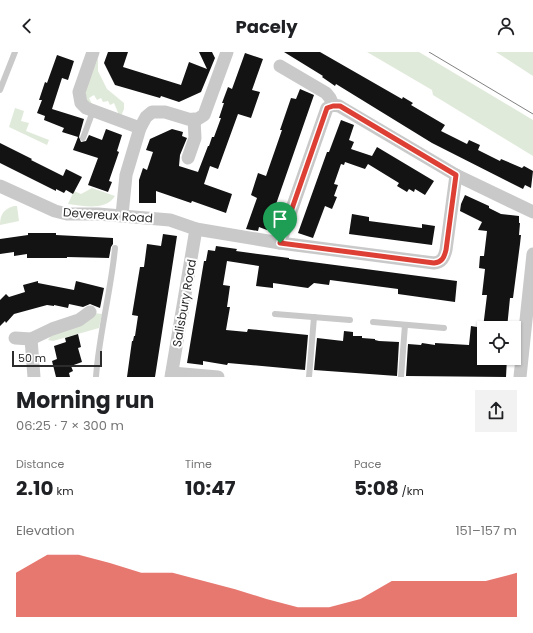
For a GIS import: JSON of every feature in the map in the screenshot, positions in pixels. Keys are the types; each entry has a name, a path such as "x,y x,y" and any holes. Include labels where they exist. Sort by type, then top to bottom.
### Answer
{"street":[{"path":"93,52 79,92 82,103 86,108 140,128"},
{"path":"122,215 126,175 140,128 146,117 152,112 165,112 188,119 204,116 227,52"},
{"path":"280,66 326,93 333,106"},
{"path":"280,243 327,108 333,106 340,106 456,175 533,212"},
{"path":"188,158 195,138 194,119"},
{"name":"Devereux Road","path":"2,191 67,214 122,215 170,220 196,229 280,243 434,263 439,262 444,258 446,250 456,175"},
{"name":"Salisbury Road","path":"171,375 196,229"},
{"path":"520,377 531,293 533,254"},
{"path":"15,338 31,339 52,329 79,320 90,312"},
{"path":"31,339 34,377"},
{"path":"171,375 218,377"}],"lane":[{"path":"0,90 15,52"},
{"path":"83,138 93,111"},
{"path":"96,377 101,337 113,274 115,248"},
{"path":"275,314 350,320"},
{"path":"309,377 314,317"},
{"path":"373,322 444,328"},
{"path":"401,377 405,325"}],"green space":[{"path":"367,52 419,52 533,120 533,156 433,95 432,90"},
{"path":"496,52 533,52 533,76"},
{"path":"98,58 98,71 107,89 124,103 124,109 121,116 119,115 114,103 110,105 108,101 103,102 101,98 97,100 94,95 89,98 93,106 87,101 85,91"},
{"path":"15,108 24,111 21,121 29,123 26,131 49,140 47,145 9,127"},
{"path":"92,188 115,196 111,201 100,206 68,204 74,191 81,194"},
{"path":"17,206 19,221 0,225 3,212"},
{"path":"94,313 102,314 99,328 53,341 48,340 51,336"}],"building":[{"path":"108,52 128,52 123,67 181,85 189,62 207,69 199,52 212,52 215,58 201,92 179,102 115,85 104,63"},
{"path":"284,52 320,52 402,99 403,97 413,103 411,105 445,125 441,131 467,144 469,140 480,145 478,150 500,161 501,159 522,168 524,166 533,171 531,188 525,185 523,189 432,143 336,84 335,86 322,77 323,76"},
{"path":"245,53 263,59 252,90 260,92 251,118 238,114 218,169 210,166 204,184 232,194 226,213 192,201 191,203 156,191 156,203 139,203 139,180 143,168 147,170 153,152 146,150 150,139 172,129 183,132 182,136 187,138 180,155 179,166 198,172 221,118 219,118 224,103 222,103 228,87 232,89"},
{"path":"57,55 74,61 68,80 62,78 52,109 84,119 79,137 81,142 86,141 89,135 102,140 106,129 122,135 117,151 119,152 109,181 112,182 108,192 88,185 98,158 73,150 78,137 62,132 64,128 44,120 45,116 37,113 42,100 39,100 45,82 47,83"},
{"path":"300,89 314,95 267,230 259,227 258,231 246,229 257,198 251,195 258,173 266,176 291,98 296,99"},
{"path":"341,120 354,125 349,140 354,142 351,149 372,156 377,147 434,181 425,195 415,189 414,192 409,189 407,192 397,186 399,183 368,164 365,169 345,162 344,165 341,164 334,184 338,185 334,196 337,197 332,209 325,206 313,238 298,233 327,152 329,152"},
{"path":"0,143 63,176 66,169 82,177 73,194 66,190 64,193 56,189 56,191 0,163"},
{"path":"465,195 489,206 489,208 501,214 519,216 519,235 521,235 513,298 510,298 508,321 484,321 487,295 482,295 485,269 479,268 480,256 484,256 487,231 478,230 482,222 460,211"},
{"path":"352,214 369,217 369,221 422,228 422,224 435,226 432,245 349,234"},
{"path":"28,233 56,233 56,235 113,238 113,244 109,258 27,258 27,254 14,256 14,252 0,254 0,239 28,235"},
{"path":"163,234 177,236 155,377 127,377 132,341 135,336 138,316 132,315 140,267 144,267 147,244 161,246"},
{"path":"216,246 237,249 236,251 289,259 457,281 455,302 398,294 398,289 330,280 329,285 314,283 308,288 273,283 273,288 256,286 259,266 227,261 223,285 230,286 227,307 230,307 226,330 247,332 248,329 308,335 305,370 228,363 227,365 203,361 203,365 187,363 204,261 206,261 208,250 215,251"},
{"path":"38,281 38,283 74,290 76,281 104,288 100,308 90,304 83,307 69,304 68,308 47,305 14,314 6,323 5,321 0,326 0,300 6,294 9,297 25,292 23,285"},
{"path":"471,326 477,327 477,365 507,365 506,377 406,376 408,344 421,345 422,343 435,345 435,343 469,345"},
{"path":"344,331 353,332 353,336 362,336 362,338 399,342 397,376 314,370 317,338 343,341"},
{"path":"78,334 81,347 78,348 82,362 71,366 73,371 69,373 70,377 56,377 52,361 57,359 54,346 66,342 65,338"}],"tram line":[{"path":"429,52 533,114"}],"route":[{"path":"340,106 456,175 446,250 444,258 439,262 434,263 280,243 327,108 340,106"}]}
